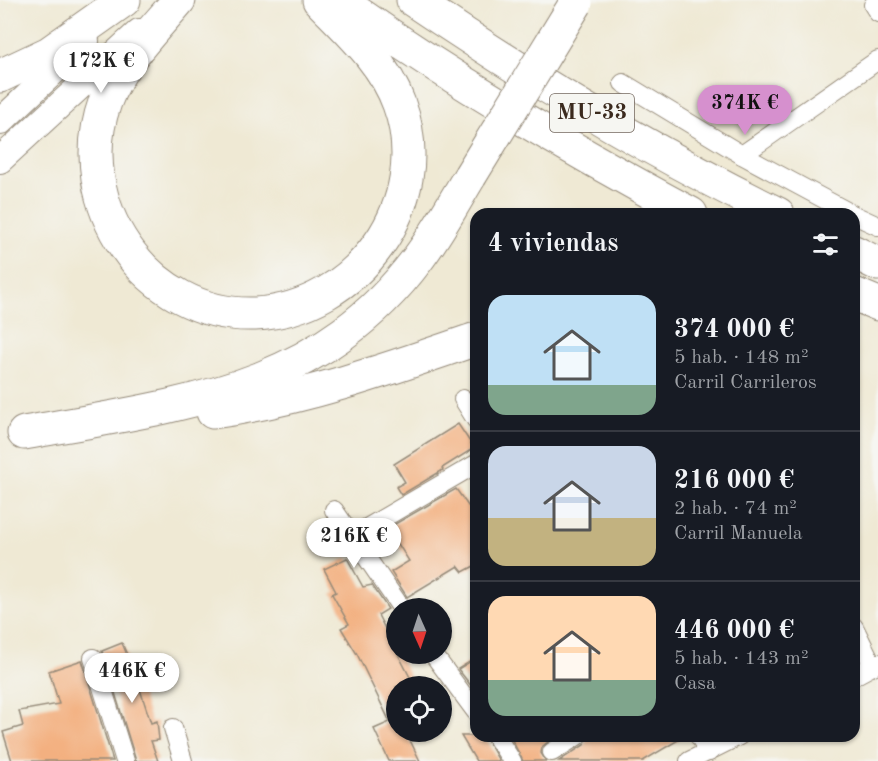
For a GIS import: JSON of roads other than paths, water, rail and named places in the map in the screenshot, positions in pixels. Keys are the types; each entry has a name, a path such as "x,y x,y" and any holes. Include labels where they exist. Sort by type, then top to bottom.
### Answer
{"highway":[{"path":"0,76 49,53 124,0"},
{"path":"178,0 112,86 104,104 96,144 98,186 110,222 120,241 145,271 163,286 203,306 228,312 255,314 303,304 343,284 373,254 396,215 404,190 407,145 399,103 378,66 319,0"},
{"name":"MU-33","path":"339,0 488,99 570,148 680,208"},
{"name":"MU-33","path":"413,0 572,102 720,185 766,208"},
{"path":"418,0 444,21"},
{"path":"12,435 225,393 264,378 326,346 384,298 417,261 577,1"},
{"path":"860,255 878,264"},
{"path":"860,296 878,304"},
{"path":"860,320 878,327"},
{"path":"12,435 173,418 262,404 341,385 470,341"}],"street":[{"path":"0,122 130,0"},
{"path":"0,160 115,52 178,0"},
{"path":"878,2 873,5 878,14"},
{"path":"742,155 878,60"},
{"path":"623,82 742,155 840,208"},
{"path":"860,218 878,226"},
{"path":"463,399 470,410"},
{"path":"353,536 470,468"},
{"path":"334,510 395,598"},
{"path":"860,637 876,664 860,673"},
{"path":"93,658 125,761"},
{"path":"440,664 470,704"},
{"path":"173,728 183,761"},
{"path":"500,742 512,761"},
{"path":"552,752 568,742"},
{"path":"703,742 709,752"},
{"path":"689,761 728,742"}]}
